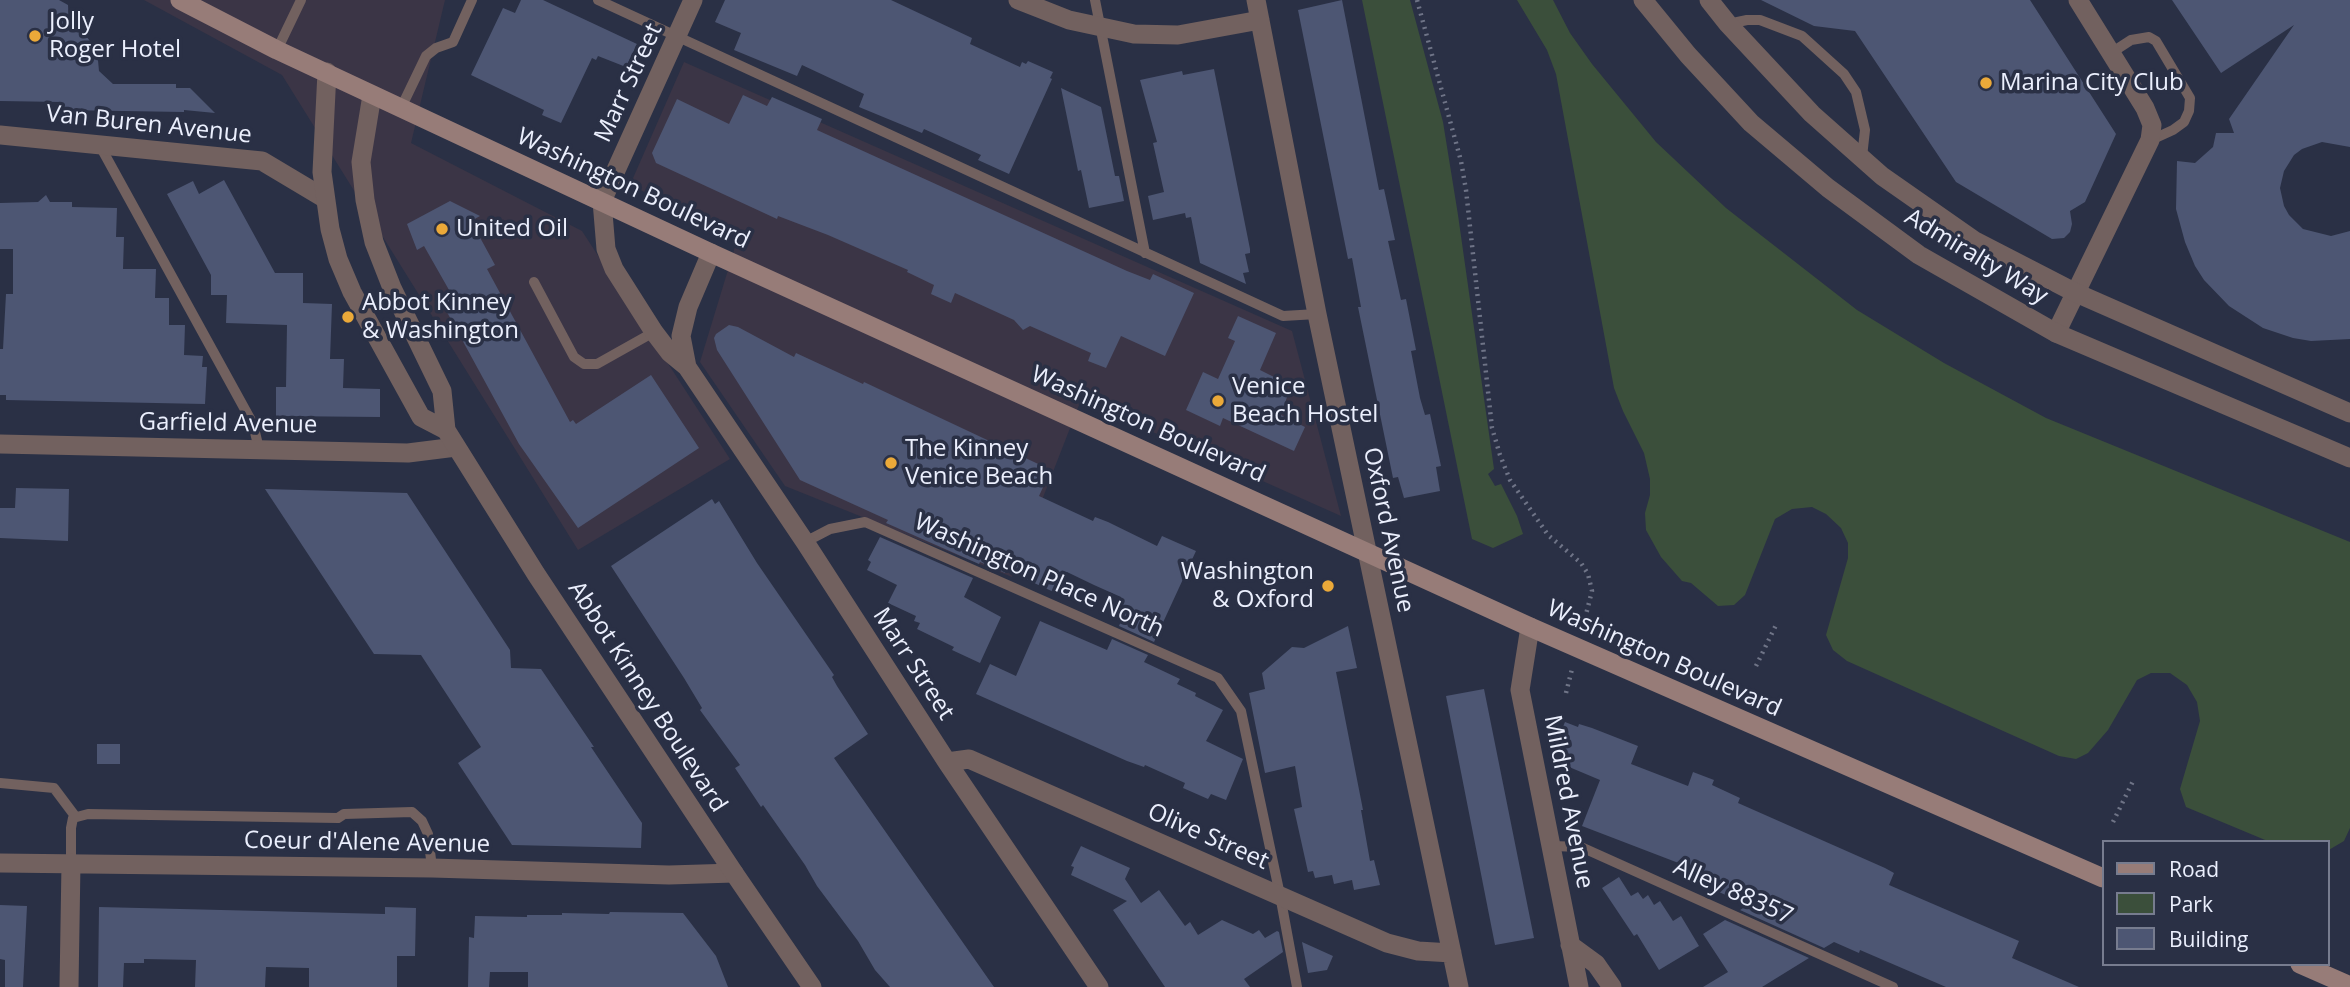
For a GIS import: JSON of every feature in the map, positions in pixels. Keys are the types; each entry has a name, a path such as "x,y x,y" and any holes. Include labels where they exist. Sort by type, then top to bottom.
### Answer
{"main road":[{"name":"Washington Boulevard","path":"180,0 277,50 711,253 1530,627 2102,878"},
{"path":"2305,966 2350,986"}],"street":[{"name":"Marr Street","path":"693,0 602,201 606,249 614,269 654,332 670,353 687,367 1099,987"},
{"path":"1018,0 1069,20 1135,34 1178,35 1260,20"},
{"name":"Oxford Avenue","path":"1256,0 1317,314 1459,987"},
{"name":"Admiralty Way","path":"1643,0 1688,55 1751,123 1828,188 1919,255 2056,333 2350,458"},
{"name":"Admiralty Way","path":"1709,0 1812,114 1882,176 1975,241 2074,292 2350,412"},
{"path":"2056,333 2150,140 2152,125 2145,108 2078,0"},
{"name":"Abbot Kinney Boulevard","path":"327,72 322,172 324,198 338,259 352,292 421,416 446,430"},
{"name":"Abbot Kinney Boulevard","path":"373,95 361,162 367,211 374,242 392,288 442,391 446,430 536,573 812,987"},
{"name":"Van Buren Avenue","path":"0,135 262,161 324,198"},
{"name":"Marr Street","path":"687,367 681,336 688,307 711,253"},
{"name":"Garfield Avenue","path":"0,444 408,453 456,447"},
{"name":"Mildred Avenue","path":"1530,627 1520,690 1579,987"},
{"name":"Olive Street","path":"947,762 970,759 1387,943 1418,951 1452,953"},
{"name":"Coeur d'Alene Avenue","path":"0,863 432,868 669,875 734,873"},
{"path":"69,987 71,863"},
{"path":"1570,945 1596,964 1612,987"}],"lane":[{"path":"277,50 301,0"},
{"path":"401,108 426,56 436,48 453,41 472,0"},
{"path":"598,0 1283,316 1317,314"},
{"path":"1096,0 1145,253"},
{"path":"1728,24 1760,20 1802,36 1844,74 1856,92 1865,130 1862,157"},
{"path":"2111,53 2141,37 2156,41 2190,99 2184,122 2150,140"},
{"path":"99,144 253,424 259,449"},
{"path":"534,282 574,357 584,364 597,364 654,332"},
{"name":"Washington Place North","path":"805,542 830,529 865,522 1217,678 1241,711 1280,895"},
{"path":"0,783 54,788 75,816"},
{"path":"75,816 338,818 344,814 412,812 422,821 428,834 432,868"},
{"path":"71,863 71,828 75,816"},
{"name":"Alley 88357","path":"1553,846 1581,847 1893,987"},
{"path":"1280,895 1297,987"}],"path":[{"path":"1417,0 1466,190 1492,428 1510,480 1548,535 1581,563 1588,574 1591,590 1589,602"},
{"path":"1756,666 1777,623"},
{"path":"2113,822 2134,779"}],"shaded area":[{"path":"144,0 445,0 411,143 582,231 730,459 578,550 282,75"},
{"path":"684,62 1292,331 1341,516 1081,400 1012,577 785,486 700,362 738,237 630,185"}],"green space":[{"path":"1362,0 1410,0 1443,122 1494,469 1488,474 1495,486 1501,484 1523,534 1493,548 1472,539"},
{"path":"1517,0 1553,0 1570,33 1592,64 1656,142 1726,208 1857,310 1944,363 2046,418 2350,542 2350,828 2344,841 2329,850 2329,840 2265,840 2186,807 2180,789 2200,721 2197,702 2187,685 2170,673 2151,673 2137,680 2108,730 2088,753 2076,759 2059,756 1847,661 1833,650 1826,635 1848,558 1848,543 1841,528 1826,514 1812,507 1792,509 1775,519 1745,595 1734,605 1718,606 1691,583 1682,581 1661,557 1646,530 1645,513 1650,495 1650,479 1644,453 1614,388 1556,74 1547,50"}],"building":[{"path":"0,0 59,0 68,5 69,27 86,36 97,50 99,71 113,84 176,84 176,88 190,88 215,113 184,110 62,110 62,102 0,101"},
{"path":"521,0 543,0 637,44 626,67 598,56 596,60 592,58 561,123 542,115 544,110 471,75 503,8 515,13"},
{"path":"725,0 891,0 972,38 970,44 1020,67 1022,62 1026,64 1028,61 1053,72 1050,78 1052,79 1009,174 978,160 981,155 924,129 922,133 859,107 864,94 802,65 797,76 734,50 741,33 715,22"},
{"path":"1342,0 1379,190 1384,189 1395,240 1388,241 1401,300 1406,299 1416,350 1411,351 1420,398 1425,415 1430,414 1441,466 1436,467 1440,491 1404,498 1398,477 1393,478 1358,307 1361,307 1352,258 1348,259 1298,10"},
{"name":"Marina City Club","path":"1761,0 2030,0 2116,134 2085,202 2070,211 2070,232 2064,238 2052,239 1956,182 1855,31 1814,26"},
{"name":"Marina City Club","path":"2172,0 2350,0 2350,147 2322,142 2302,149 2294,155 2284,171 2280,188 2289,215 2303,229 2331,236 2350,231 2350,339 2311,341 2263,328 2229,306 2204,280 2195,266 2176,209 2177,161 2195,163 2213,147 2216,133 2234,133 2229,119 2294,25 2221,73"},
{"path":"1214,69 1250,249 1250,253 1245,254 1249,272 1243,273 1246,284 1200,263 1191,217 1186,218 1185,213 1153,220 1148,196 1164,192 1153,143 1157,142 1140,80 1182,71 1183,75"},
{"path":"1061,88 1101,107 1115,176 1119,176 1124,201 1089,208 1081,170 1078,171"},
{"path":"743,95 767,106 772,97 822,119 817,130 1127,271 1150,280 1153,274 1194,293 1165,356 1121,336 1106,368 1088,361 1091,353 1030,326 1023,330 1014,320 955,293 951,303 931,294 934,285 907,272 908,270 828,235 778,216 777,219 656,163 652,153 677,99 729,124"},
{"path":"224,180 275,273 303,273 303,303 332,304 330,359 344,359 343,388 380,389 380,417 276,416 276,387 286,387 287,325 226,323 227,295 211,295 211,275 167,194 193,181 199,194"},
{"path":"46,195 50,202 72,202 72,207 117,208 116,237 124,237 123,269 156,269 155,298 169,298 169,325 185,325 184,355 203,356 202,367 207,367 205,404 6,400 6,395 0,395 0,349 3,349 6,294 13,294 13,249 0,249 0,203 38,202"},
{"path":"450,201 480,216 471,221 495,265 487,269 570,422 573,420 576,424 651,375 699,448 578,528 519,444 442,303 453,297 424,246 417,250 407,224"},
{"path":"1238,316 1276,333 1260,370 1280,380 1277,385 1289,391 1281,415 1305,427 1294,451 1223,418 1220,426 1186,410 1203,372 1218,379 1235,341 1228,338"},
{"path":"729,325 738,327 794,357 796,353 863,384 864,382 1051,470 1039,496 1093,521 1095,517 1108,522 1157,546 1162,536 1196,551 1154,642 1119,626 1123,616 1114,612 1121,597 1067,572 1058,594 1006,570 1005,573 980,562 979,564 886,523 888,520 800,480 717,350 714,338"},
{"path":"16,488 69,489 68,541 0,538 0,508 15,508"},
{"path":"265,489 407,493 510,650 511,668 541,669 594,747 591,747 642,823 641,848 512,845 458,763 481,747 421,655 374,654"},
{"path":"712,499 715,504 719,501 757,563 834,675 832,677 837,686 868,734 834,758 994,987 890,987 875,970 858,941 735,768 740,765 700,710 702,708 684,678 611,566"},
{"path":"880,537 973,578 964,597 1001,617 980,663 917,629 920,623 914,621 916,616 888,603 897,585 867,570 871,562 868,560"},
{"path":"1040,621 1107,650 1112,639 1148,655 1144,662 1180,679 1177,684 1223,710 1206,741 1243,759 1226,800 1211,794 1208,799 1183,788 1185,783 1145,765 1144,767 1127,761 976,694 990,664 1016,676"},
{"path":"1348,626 1357,668 1336,672 1363,810 1370,861 1374,860 1380,885 1354,890 1352,880 1334,884 1332,875 1315,878 1313,871 1308,872 1294,809 1302,807 1295,766 1265,773 1249,693 1265,689 1262,673 1292,647 1304,648"},
{"path":"1484,689 1534,938 1495,945 1446,696"},
{"path":"1565,722 1592,728 1638,746 1631,764 1688,786 1693,772 1714,780 1712,785 1740,798 1738,803 1885,868 1894,873 1889,885 2019,941 2012,958 2079,987 1946,987 1860,950 1859,953 1834,942 1824,948 1740,910 1748,905 1710,888 1715,877 1582,826 1600,780 1562,764 1565,747 1556,743"},
{"path":"97,744 120,744 120,764 97,764"},
{"path":"1081,846 1130,868 1125,879 1141,903 1159,890 1185,926 1190,922 1198,935 1222,920 1253,934 1259,930 1265,938 1277,931 1283,952 1244,979 1250,987 1165,987 1113,910 1127,901 1071,875 1074,867 1071,866"},
{"path":"1619,877 1631,896 1638,892 1643,899 1648,895 1654,905 1660,901 1673,921 1681,916 1699,946 1659,970 1637,934 1634,936 1602,888"},
{"path":"0,905 27,906 23,987 5,987 5,960 0,959"},
{"path":"99,907 385,914 385,907 416,908 415,956 397,956 397,987 309,987 309,968 266,967 265,987 195,987 196,960 144,959 144,963 124,963 123,987 98,987"},
{"path":"610,912 683,913 716,956 728,987 528,987 528,972 490,972 489,987 468,987 469,937 474,938 475,916 527,917"},
{"path":"1725,920 1809,958 1762,987 1703,987 1728,972 1703,934"},
{"path":"1302,942 1333,956 1327,970 1308,973"}],"place":[{"name":"Jolly Roger Hotel","path":"35,36"},
{"name":"Marina City Club","path":"1986,83"},
{"name":"United Oil","path":"442,229"},
{"name":"Abbot Kinney & Washington","path":"348,317"},
{"name":"Venice Beach Hostel","path":"1218,401"},
{"name":"The Kinney Venice Beach","path":"891,463"},
{"name":"Washington & Oxford","path":"1328,586"}]}
